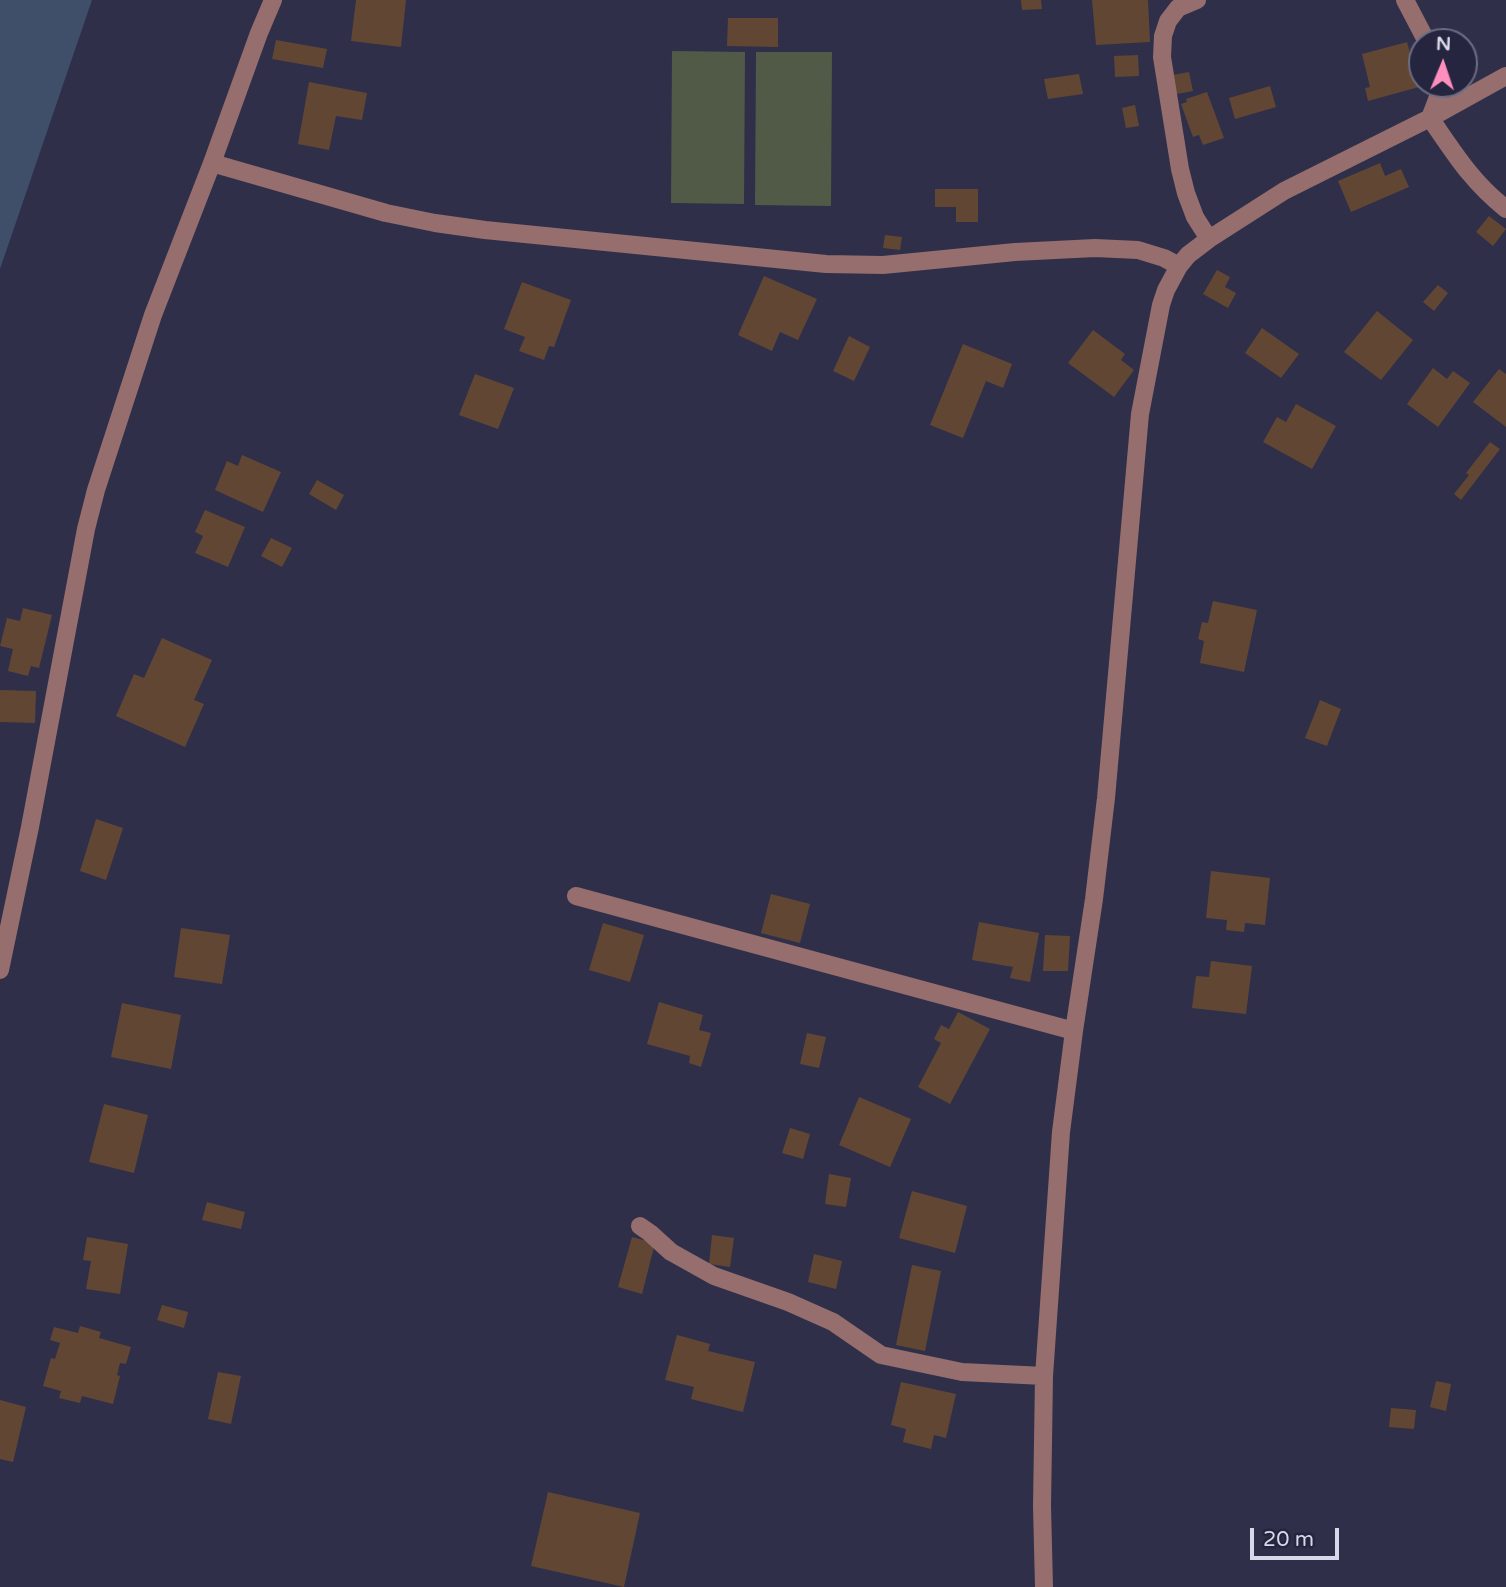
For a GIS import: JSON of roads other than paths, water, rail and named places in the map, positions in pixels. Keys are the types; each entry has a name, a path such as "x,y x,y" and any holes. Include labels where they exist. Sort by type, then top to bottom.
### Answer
{"street":[{"path":"0,970 86,529 96,490 153,315 273,0"},
{"path":"1197,0 1178,8 1168,21 1163,36 1162,57 1186,193 1195,216 1209,239"},
{"path":"1405,0 1420,28"},
{"path":"1044,1587 1044,1376 1060,1132 1106,798 1140,414 1161,305 1179,266 1188,255 1209,239 1284,191 1430,118 1506,76"},
{"path":"1430,118 1438,98"},
{"path":"1430,118 1467,172 1487,194 1506,209"},
{"path":"212,163 386,213 485,230 826,264 883,265 1096,248 1138,250 1179,266"},
{"path":"576,896 1074,1031"},
{"path":"640,1226 671,1252 714,1276 788,1302 833,1322 881,1355 962,1372 1044,1376"}],"water":[{"path":"0,0 92,0 0,269"}]}
